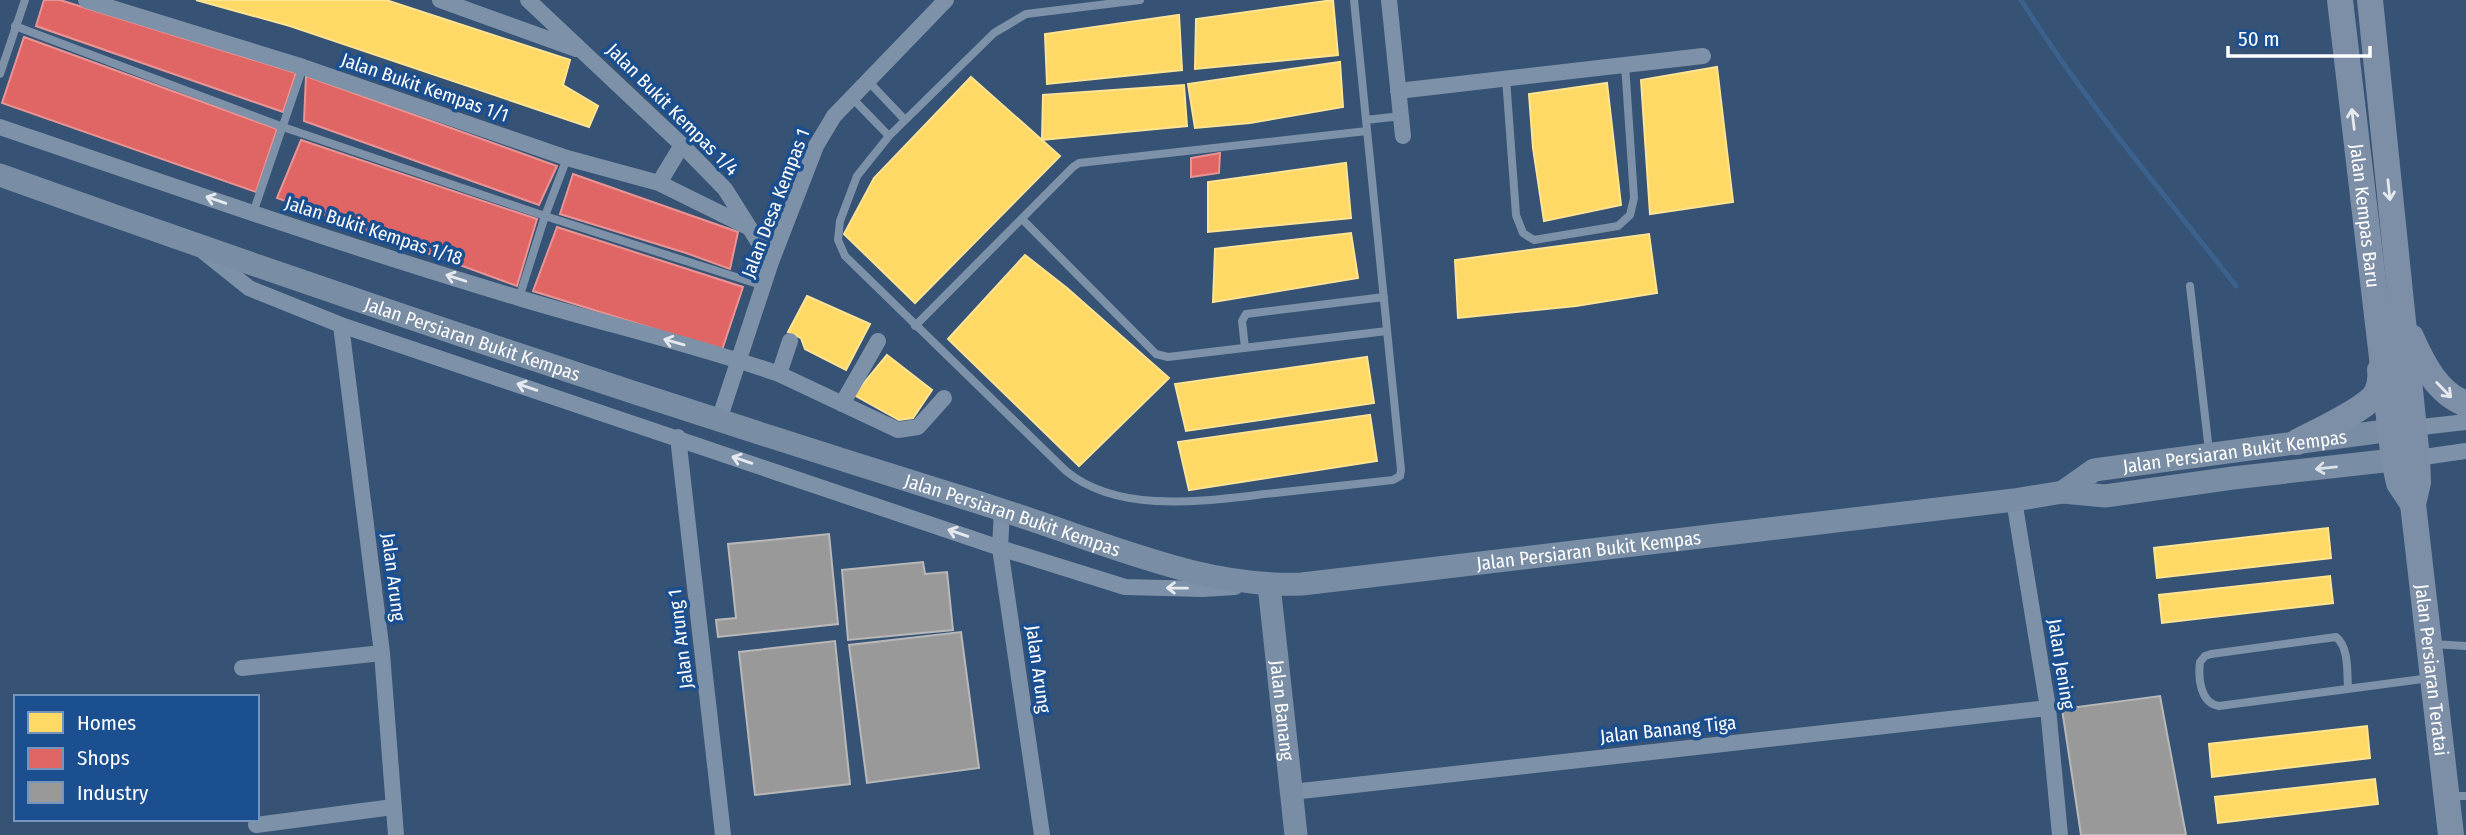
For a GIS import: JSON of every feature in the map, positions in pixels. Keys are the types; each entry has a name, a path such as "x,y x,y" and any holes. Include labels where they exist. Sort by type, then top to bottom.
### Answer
{"main road":[{"name":"Jalan Kempas Baru","path":"2340,0 2377,323 2401,429"},
{"name":"Jalan Kempas Baru","path":"2370,0 2396,267 2405,326 2401,429"},
{"path":"2297,442 2338,421 2376,395 2381,379 2377,323"},
{"path":"2405,326 2424,365 2439,386 2454,400 2466,404"},
{"name":"Jalan Persiaran Teratai","path":"2401,429 2406,459 2418,482 2413,504 2429,644 2456,796 2451,835"}],"street":[{"name":"Jalan Bukit Kempas 1/1","path":"86,0 303,67 567,158 659,183 746,226"},
{"path":"440,0 473,5 585,53"},
{"name":"Jalan Bukit Kempas 1/4","path":"528,0 725,189 771,262"},
{"name":"Jalan Desa Kempas 1","path":"719,420 771,262 816,146 834,116 946,0"},
{"path":"1389,0 1403,136"},
{"path":"1398,91 1703,56"},
{"name":"Jalan Bukit Kempas 1/18","path":"0,127 253,213 519,298 740,360 779,374 898,430 918,427 944,398"},
{"path":"659,183 682,145"},
{"name":"Jalan Persiaran Bukit Kempas","path":"0,175 196,245 719,420 1175,568 1200,575 1269,585 1301,584 2063,492 2105,496 2233,478 2406,459"},
{"path":"196,245 249,288 341,325 1000,548 1125,587 1203,589 1269,585"},
{"name":"Jalan Arung","path":"341,325 382,653 396,835"},
{"path":"779,374 790,341"},
{"path":"842,404 878,341"},
{"path":"2401,429 2466,422"},
{"name":"Jalan Persiaran Bukit Kempas","path":"2063,492 2094,470 2401,429"},
{"name":"Jalan Arung 1","path":"678,437 723,835"},
{"path":"2406,459 2466,451"},
{"name":"Jalan Jening","path":"2014,500 2048,708 2060,835"},
{"name":"Jalan Arung","path":"1002,510 1000,548 1042,835"},
{"name":"Jalan Banang","path":"1269,585 1296,835"},
{"path":"242,668 382,653"},
{"name":"Jalan Banang Tiga","path":"1292,792 2048,708"},
{"path":"256,825 393,807"}],"lane":[{"path":"0,74 25,0"},
{"path":"1140,0 1026,15 994,33 889,136 857,176 847,197 838,240 845,256 1081,483 1094,489 1149,501 1185,503 1393,480 1399,476 1401,470 1354,0"},
{"path":"15,26 282,127 545,216 764,286"},
{"path":"1506,79 1516,215 1523,233 1534,240 1618,226 1630,215 1634,198 1625,64"},
{"path":"253,213 303,67"},
{"path":"868,81 905,120"},
{"path":"852,97 889,136"},
{"path":"1366,120 1401,116"},
{"path":"915,326 1079,163 1367,131"},
{"path":"519,298 567,158"},
{"path":"1021,219 1156,354 1168,357 1387,331"},
{"path":"2190,286 2209,454"},
{"path":"1245,348 1242,321 1246,314 1384,297"},
{"path":"2348,688 2344,648 2336,637 2211,653 2204,656 2200,662 2203,694 2212,705 2348,688 2433,677"},
{"path":"2429,644 2466,646"}],"building: Homes":[{"path":"196,0 386,0 570,60 563,85 598,106 589,127 290,26"},
{"path":"1333,0 1338,55 1195,69 1196,19"},
{"path":"1179,15 1182,70 1047,84 1045,34"},
{"path":"1340,62 1343,107 1250,123 1195,128 1188,84"},
{"path":"1717,67 1733,202 1650,214 1641,80"},
{"path":"971,77 1060,156 915,303 844,234 874,178"},
{"path":"1607,83 1621,205 1544,221 1533,148 1529,94"},
{"path":"1184,85 1187,126 1042,140 1043,95"},
{"path":"1346,163 1351,218 1208,232 1208,182"},
{"path":"1351,233 1358,278 1213,302 1215,249"},
{"path":"1649,234 1657,293 1576,306 1458,318 1455,260"},
{"path":"1025,255 1067,288 1169,378 1079,466 948,339"},
{"path":"807,296 870,324 846,370 805,349 801,338 788,332"},
{"path":"887,355 932,390 913,418 899,420 854,395"},
{"path":"1367,357 1374,403 1186,431 1175,384"},
{"path":"1370,415 1377,461 1189,490 1178,442"},
{"path":"2328,528 2331,558 2157,578 2154,548"},
{"path":"2330,576 2333,603 2162,623 2159,595"},
{"path":"2367,726 2370,758 2212,777 2209,744"},
{"path":"2375,779 2378,804 2218,823 2215,797"}],"building: Shops":[{"path":"44,0 60,0 296,73 283,112 36,26"},
{"path":"24,37 277,129 256,192 2,103"},
{"path":"306,76 557,166 539,205 304,121"},
{"path":"301,140 537,219 517,286 277,198"},
{"path":"1220,153 1219,173 1191,177 1191,158"},
{"path":"573,174 738,232 730,269 560,214"},
{"path":"557,227 743,287 722,350 533,291"}],"building: Industry":[{"path":"829,534 838,624 718,637 716,620 736,618 728,544"},
{"path":"923,562 925,574 947,572 953,630 848,640 842,570"},
{"path":"961,632 979,768 867,783 849,645"},
{"path":"835,641 850,784 755,795 739,652"},
{"path":"2160,696 2186,835 2081,835 2062,709"}],"waterway":[{"path":"2021,0 2097,110 2236,286"}]}
